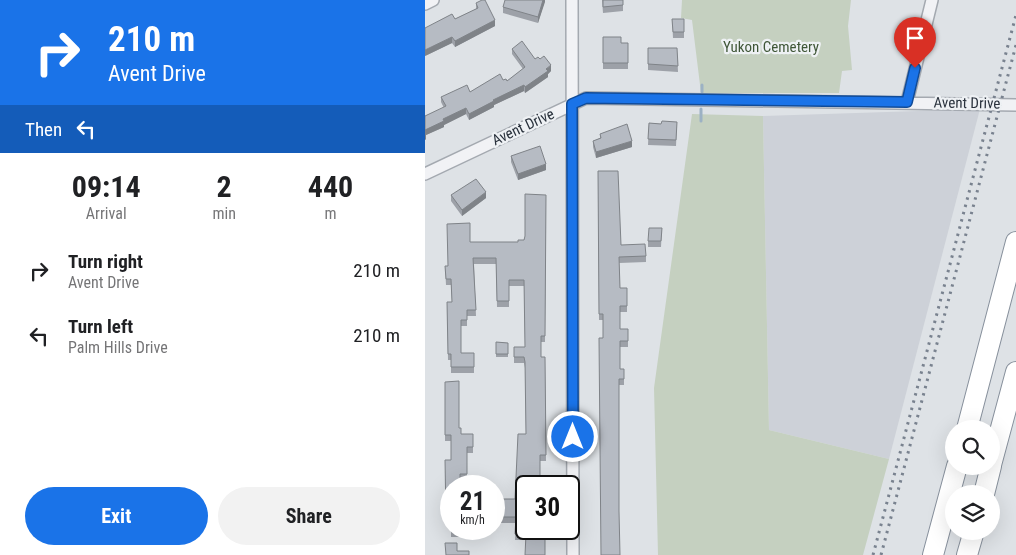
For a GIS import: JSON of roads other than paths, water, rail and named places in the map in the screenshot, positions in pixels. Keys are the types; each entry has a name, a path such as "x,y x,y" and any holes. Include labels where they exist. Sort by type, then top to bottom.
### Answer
{"highway":[{"path":"969,420 1016,242"},
{"path":"1000,432 1016,372"},
{"path":"933,555 955,475"},
{"path":"967,555 971,540"}],"street":[{"path":"425,4 433,0"},
{"path":"572,0 573,555"},
{"path":"907,102 932,0"},
{"name":"Avent Drive","path":"425,174 586,98 1016,105"}],"waterway":[{"path":"702,85 702,92"},
{"path":"701,109 701,121"}],"railway":[{"path":"873,555 1016,15"},
{"path":"881,555 1016,45"}],"park label":[{"name":"Yukon Cemetery","path":"771,47"}]}
